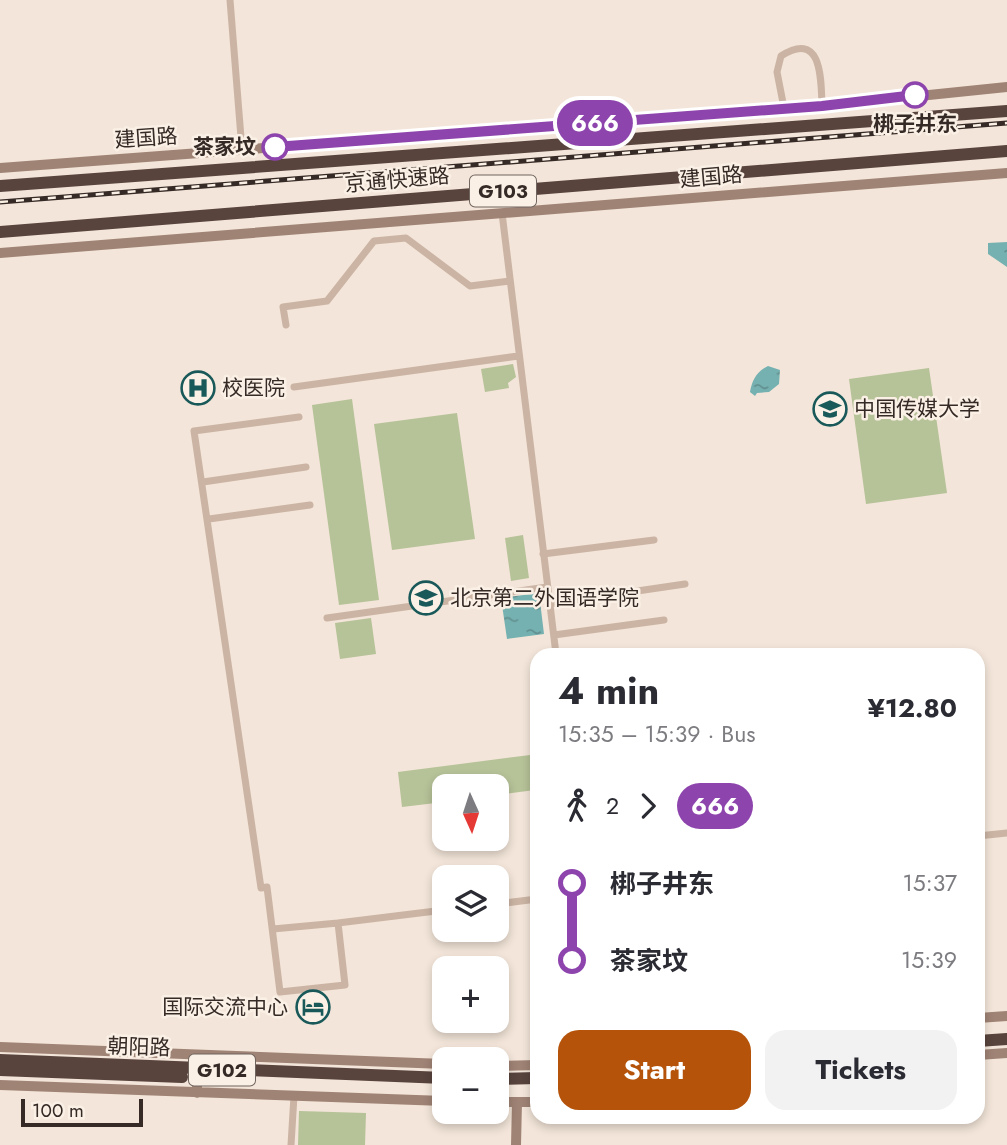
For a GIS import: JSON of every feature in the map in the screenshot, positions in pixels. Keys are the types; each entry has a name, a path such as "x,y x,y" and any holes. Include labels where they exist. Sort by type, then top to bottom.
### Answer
{"highway":[{"name":"京通快速路","path":"0,186 1007,111"},
{"name":"京通快速路","path":"0,232 1007,151"},
{"path":"985,1032 1007,1030"},
{"path":"985,1041 1007,1039"},
{"name":"朝阳路","path":"0,1060 432,1077"},
{"name":"朝阳路","path":"0,1070 197,1067 432,1086"},
{"path":"509,1079 530,1078"},
{"path":"509,1087 530,1086"}],"main road":[{"name":"建国路","path":"0,168 822,106 1007,87"},
{"name":"建国路","path":"0,253 1007,173"},
{"path":"985,1018 1007,1016"},
{"name":"朝阳路","path":"0,1047 197,1067 432,1064"},
{"path":"985,1055 1007,1053"},
{"path":"509,1066 530,1065"},
{"path":"197,1067 197,1093"},
{"name":"朝阳路","path":"0,1085 432,1101"},
{"path":"509,1102 530,1101"},
{"path":"516,1145 517,1102"}],"street":[{"path":"230,0 242,150"},
{"path":"785,108 777,72 781,56 793,48 802,47 811,52 819,62 822,106"},
{"path":"502,213 555,648"},
{"path":"286,325 284,307 327,301 374,241 407,238 470,286 510,281"},
{"path":"295,387 518,356"},
{"path":"299,417 194,431 261,888 267,887 280,992 345,985 338,923"},
{"path":"203,482 306,467"},
{"path":"209,519 310,505"},
{"path":"543,554 654,540"},
{"path":"550,604 685,584"},
{"path":"327,618 547,587"},
{"path":"554,635 664,620"},
{"path":"985,835 1007,833"},
{"path":"509,902 530,900"},
{"path":"272,929 432,911"},
{"path":"291,1145 294,1096"}],"green space":[{"path":"513,364 516,377 508,383 509,388 485,392 481,369"},
{"path":"929,368 947,493 866,504 849,379"},
{"path":"352,399 379,600 339,605 312,405"},
{"path":"457,413 475,539 392,550 374,424"},
{"path":"523,535 529,578 511,581 505,538"},
{"path":"371,618 376,654 340,659 335,623"},
{"path":"530,755 530,791 509,793 509,774 432,774 432,803 402,807 398,772"},
{"path":"299,1111 366,1113 365,1145 298,1145"}],"water":[{"path":"1007,242 1007,267 988,254 988,243"},
{"path":"768,366 780,370 779,384 769,392 757,393 755,396 750,392 754,380 761,370"},
{"path":"539,593 544,634 507,639 501,598"}],"railway":[{"path":"0,202 1007,123"}],"bus line":[{"name":"666","path":"275,147 822,106 915,95"}],"place":[{"name":"梆子井东","path":"915,95"},
{"name":"茶家坟","path":"275,147"},
{"name":"校医院","path":"198,388"},
{"name":"中国传媒大学","path":"830,409"},
{"name":"北京第二外国语学院","path":"426,598"},
{"name":"国际交流中心","path":"313,1007"}]}
